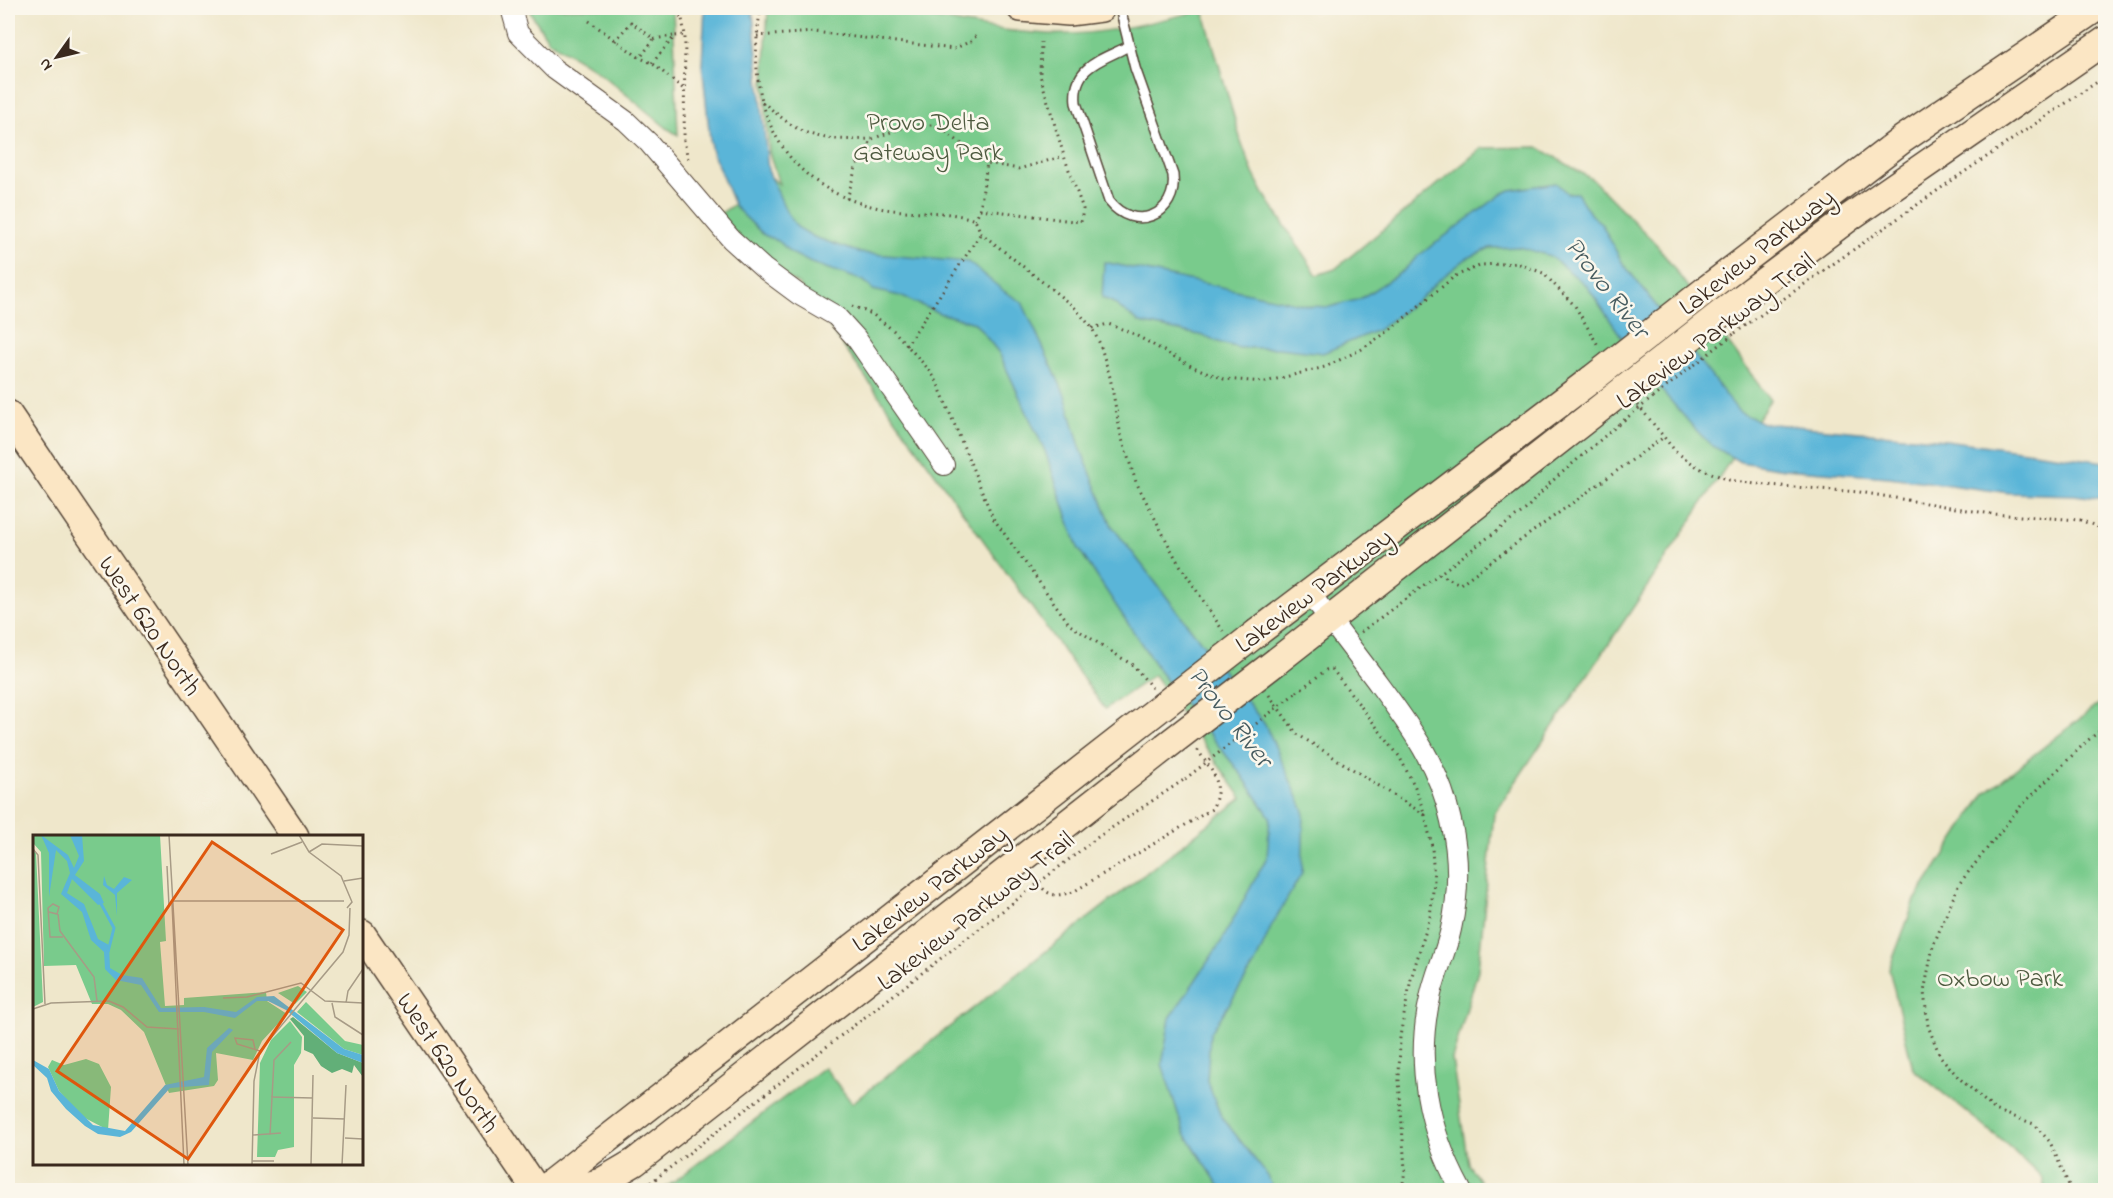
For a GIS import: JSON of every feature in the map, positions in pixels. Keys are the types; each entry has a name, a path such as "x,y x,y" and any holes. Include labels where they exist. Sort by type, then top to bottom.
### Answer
{"street":[{"path":"511,8 518,33 554,69 610,108 644,138 731,239 763,268 798,294 836,316 856,338 944,465"},
{"path":"1021,8 1068,12 1101,8"},
{"name":"Lakeview Parkway","path":"542,1191 1309,592 1592,379 1903,139 2096,8"},
{"name":"Lakeview Parkway","path":"572,1191 601,1182 635,1162 1330,620 1613,413 1729,323 1850,217 2106,40"},
{"name":"West 620 North","path":"8,414 294,835"},
{"path":"1309,592 1415,734 1437,776 1452,823 1456,862 1455,906 1449,937 1426,1016 1423,1060 1428,1106 1434,1129 1461,1191"},
{"name":"West 620 North","path":"363,935 536,1191"},
{"path":"601,1191 635,1162"}],"lane":[{"path":"1120,8 1129,46 1174,183 1173,192 1164,207 1142,218 1127,216 1108,201 1075,94 1079,77 1088,67 1129,46"}],"path":[{"path":"671,8 682,18"},
{"path":"680,8 685,35 684,141 691,165"},
{"path":"761,8 757,36 758,78 762,102 770,127 788,155 804,172 847,199 875,208 944,212 975,220 981,232 1075,308 1092,328 1100,344 1110,377 1121,435 1136,482 1176,559 1226,635"},
{"path":"589,21 640,58 652,63 686,92"},
{"path":"615,40 631,22 654,39 685,35"},
{"path":"757,36 814,32 954,50 971,41 978,34"},
{"path":"652,63 675,36"},
{"path":"640,58 654,39"},
{"path":"980,209 1081,222 1083,209 1064,156 1040,75 1041,42"},
{"name":"Lakeview Parkway Trail","path":"1361,632 1525,510 1613,413 1729,323 1951,181 2106,76"},
{"path":"762,102 782,119 806,132 837,140 872,140 912,124 932,125 962,142 987,163 1019,169 1064,156"},
{"path":"847,199 856,167 872,140"},
{"path":"975,220 980,209 987,163"},
{"path":"906,346 981,232"},
{"path":"847,304 872,314 894,331 931,372 993,518 1070,626 1134,666 1155,690"},
{"path":"1439,574 1460,584 1664,437"},
{"path":"1264,688 1297,734 1425,815 1399,756 1332,669 1333,664"},
{"name":"Lakeview Parkway Trail","path":"641,1191 1098,837 1185,779 1326,670 1332,669"},
{"path":"2071,1191 2050,1142 2034,1125 1995,1110 1959,1078 1940,1056 1928,1026 1924,992 1933,946 1959,884 2020,807 2087,741 2106,726"},
{"path":"1039,884 1044,891 1056,896 1073,892 1212,809 1218,795 1217,782 1192,743"}],"green space":[{"name":"Provo Delta Gateway Park","path":"856,7 982,27 1050,34 1089,33 1203,10 1241,141 1253,173 1264,194 1317,275 1335,269 1482,148 1538,147 1592,179 1657,245 1770,400 1494,814 1478,970 1452,1059 1468,1164 1486,1190 663,1190 824,1067 852,1103 1242,798 1154,675 1105,709 799,285 769,266 717,216 772,178 779,184 769,152 764,82 768,8"},
{"path":"530,8 673,8 678,135 598,71 549,41 530,12"},
{"name":"Oxbow Park","path":"2105,699 2105,1190 2045,1190 2043,1179 2005,1143 1913,1069 1889,969 1915,900 1985,793"}],"water":[{"name":"Provo River","path":"705,8 754,8 768,170 786,211 797,227 814,237 861,253 968,262 1005,292 1022,302 1065,395 1080,447 1112,526 1266,726 1304,811 1302,873 1272,925 1255,964 1210,1034 1207,1081 1221,1116 1268,1176 1273,1190 1222,1190 1184,1132 1162,1064 1170,1018 1221,942 1267,857 1270,817 1241,774 1160,672 1078,548 1045,451 999,353 975,323 939,313 900,296 873,290 864,281 811,263 791,253 778,241 764,235 735,207 711,149 702,63"},
{"name":"Provo River","path":"1556,183 1567,193 1577,193 1591,215 1601,223 1622,262 1739,412 1763,423 1945,440 2105,462 2105,499 2074,495 2010,493 1889,477 1784,469 1740,462 1711,445 1695,429 1644,370 1587,286 1550,256 1519,247 1490,248 1466,259 1422,297 1378,330 1323,353 1278,348 1239,348 1205,336 1140,323 1112,302 1102,298 1104,262 1310,306 1329,307 1360,299 1403,271 1418,256 1502,194 1510,190"}]}
